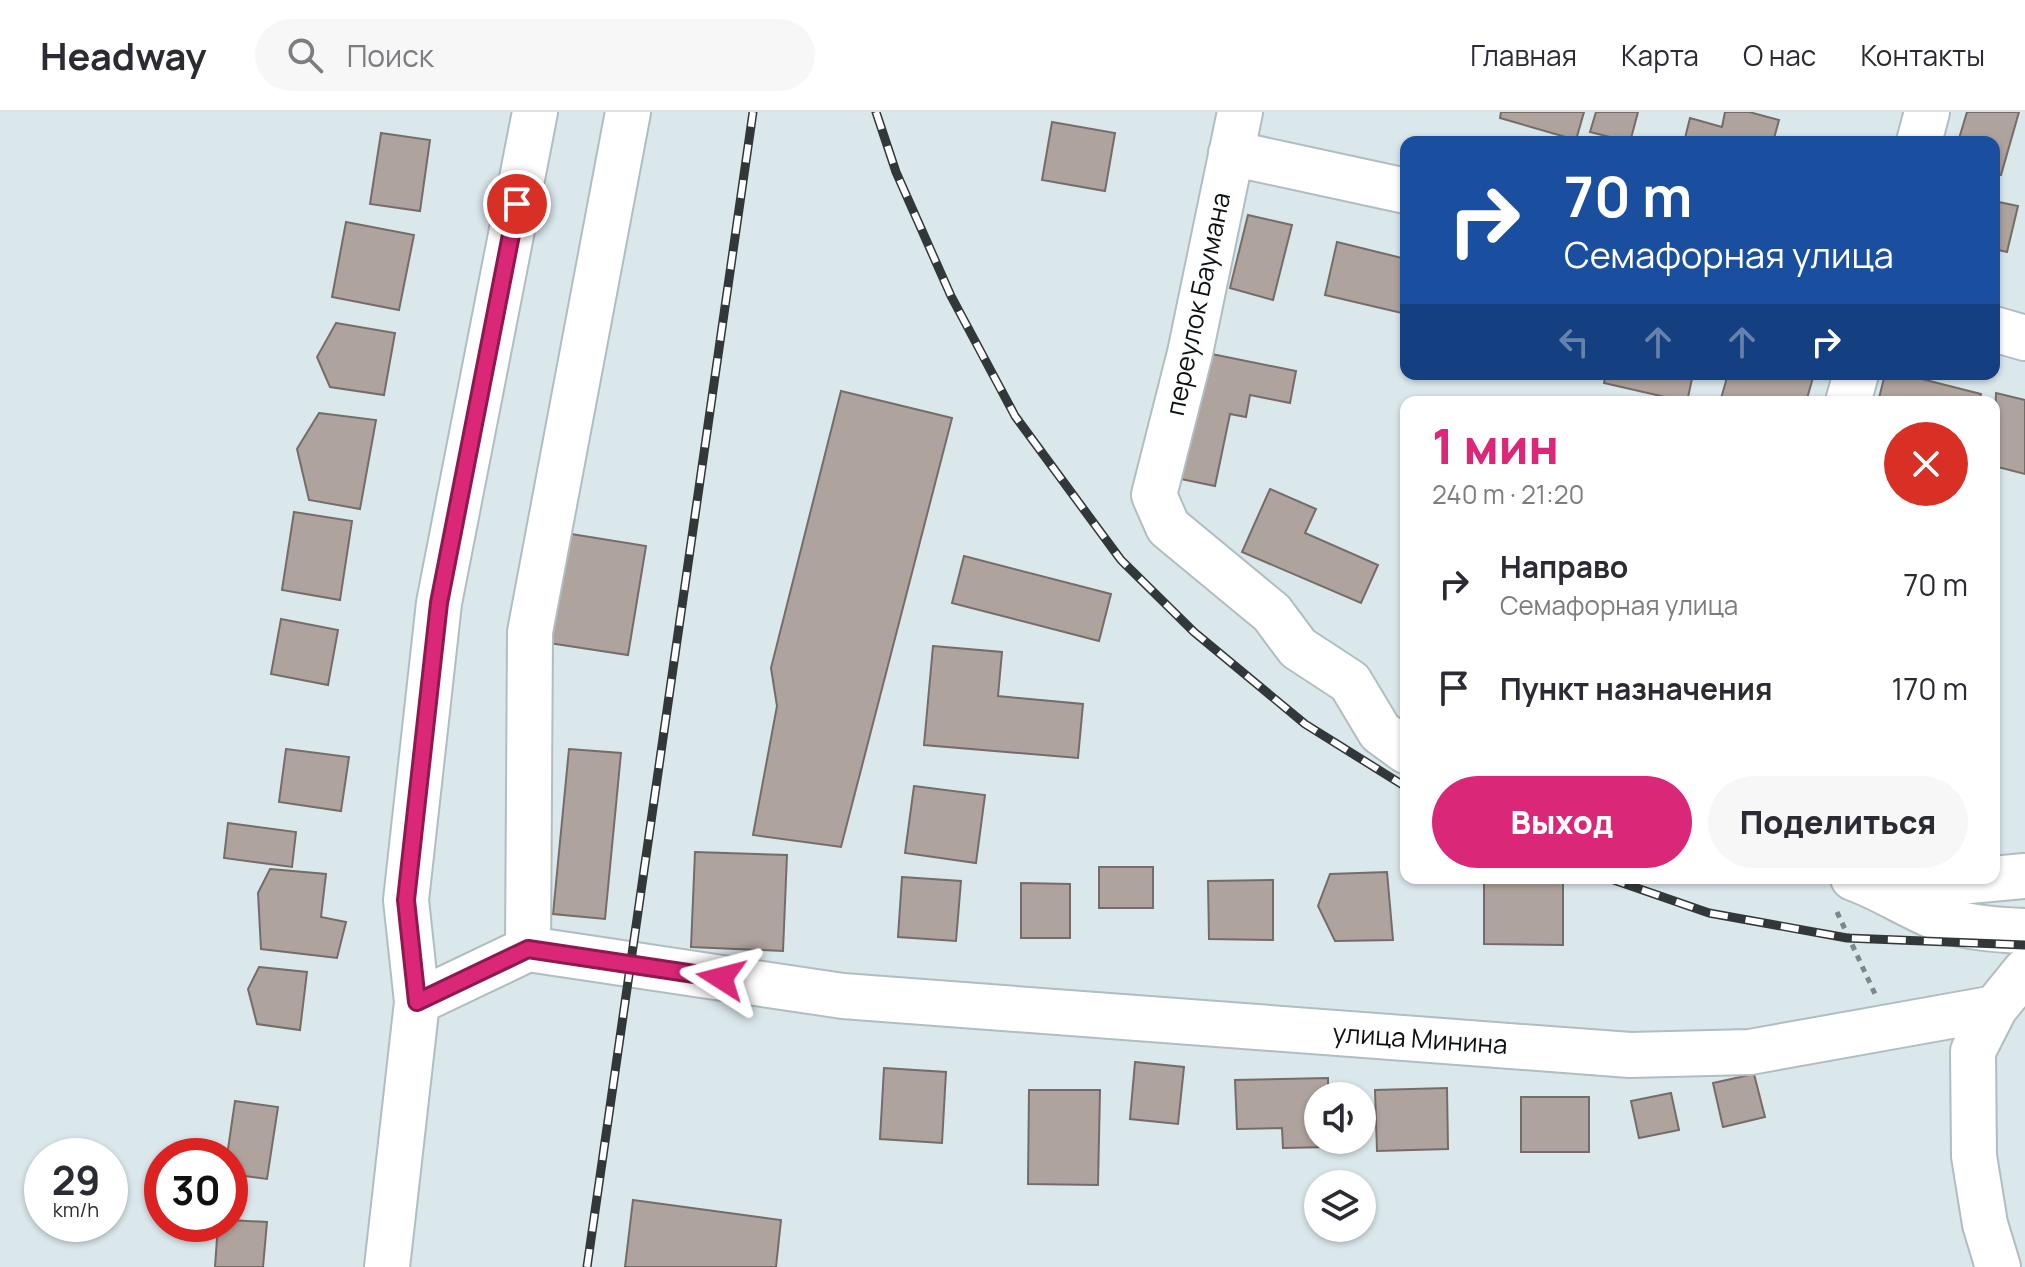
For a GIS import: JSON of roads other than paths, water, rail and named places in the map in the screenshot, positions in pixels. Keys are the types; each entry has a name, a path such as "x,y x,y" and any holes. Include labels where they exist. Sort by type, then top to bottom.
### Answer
{"street":[{"path":"387,1267 417,1002 406,900 439,603 535,112"},
{"path":"417,1002 528,949 530,632 628,112"},
{"path":"1921,136 1927,112"},
{"path":"1235,132 1400,189"},
{"name":"переулок Баумана","path":"1235,132 1190,353 1154,495 1168,527 1272,613 1298,648 1350,682 1380,732 1400,747"},
{"path":"2000,331 2025,338"},
{"path":"2000,878 2025,876"},
{"path":"1857,890 1929,884"},
{"path":"1857,890 1934,916 1995,930 2025,931"},
{"name":"улица Минина","path":"528,949 843,996 1630,1055 1750,1052 1995,1008"},
{"path":"1998,1267 1985,1224 1974,1156 1971,1099 1973,1051 1995,1008 2025,971"}],"railway":[{"path":"587,1267 753,112"},
{"path":"876,112 896,172 951,296 1015,416 1121,560 1194,632 1305,724 1400,783"},
{"path":"1625,884 1709,913 1847,938 2025,945"}]}
